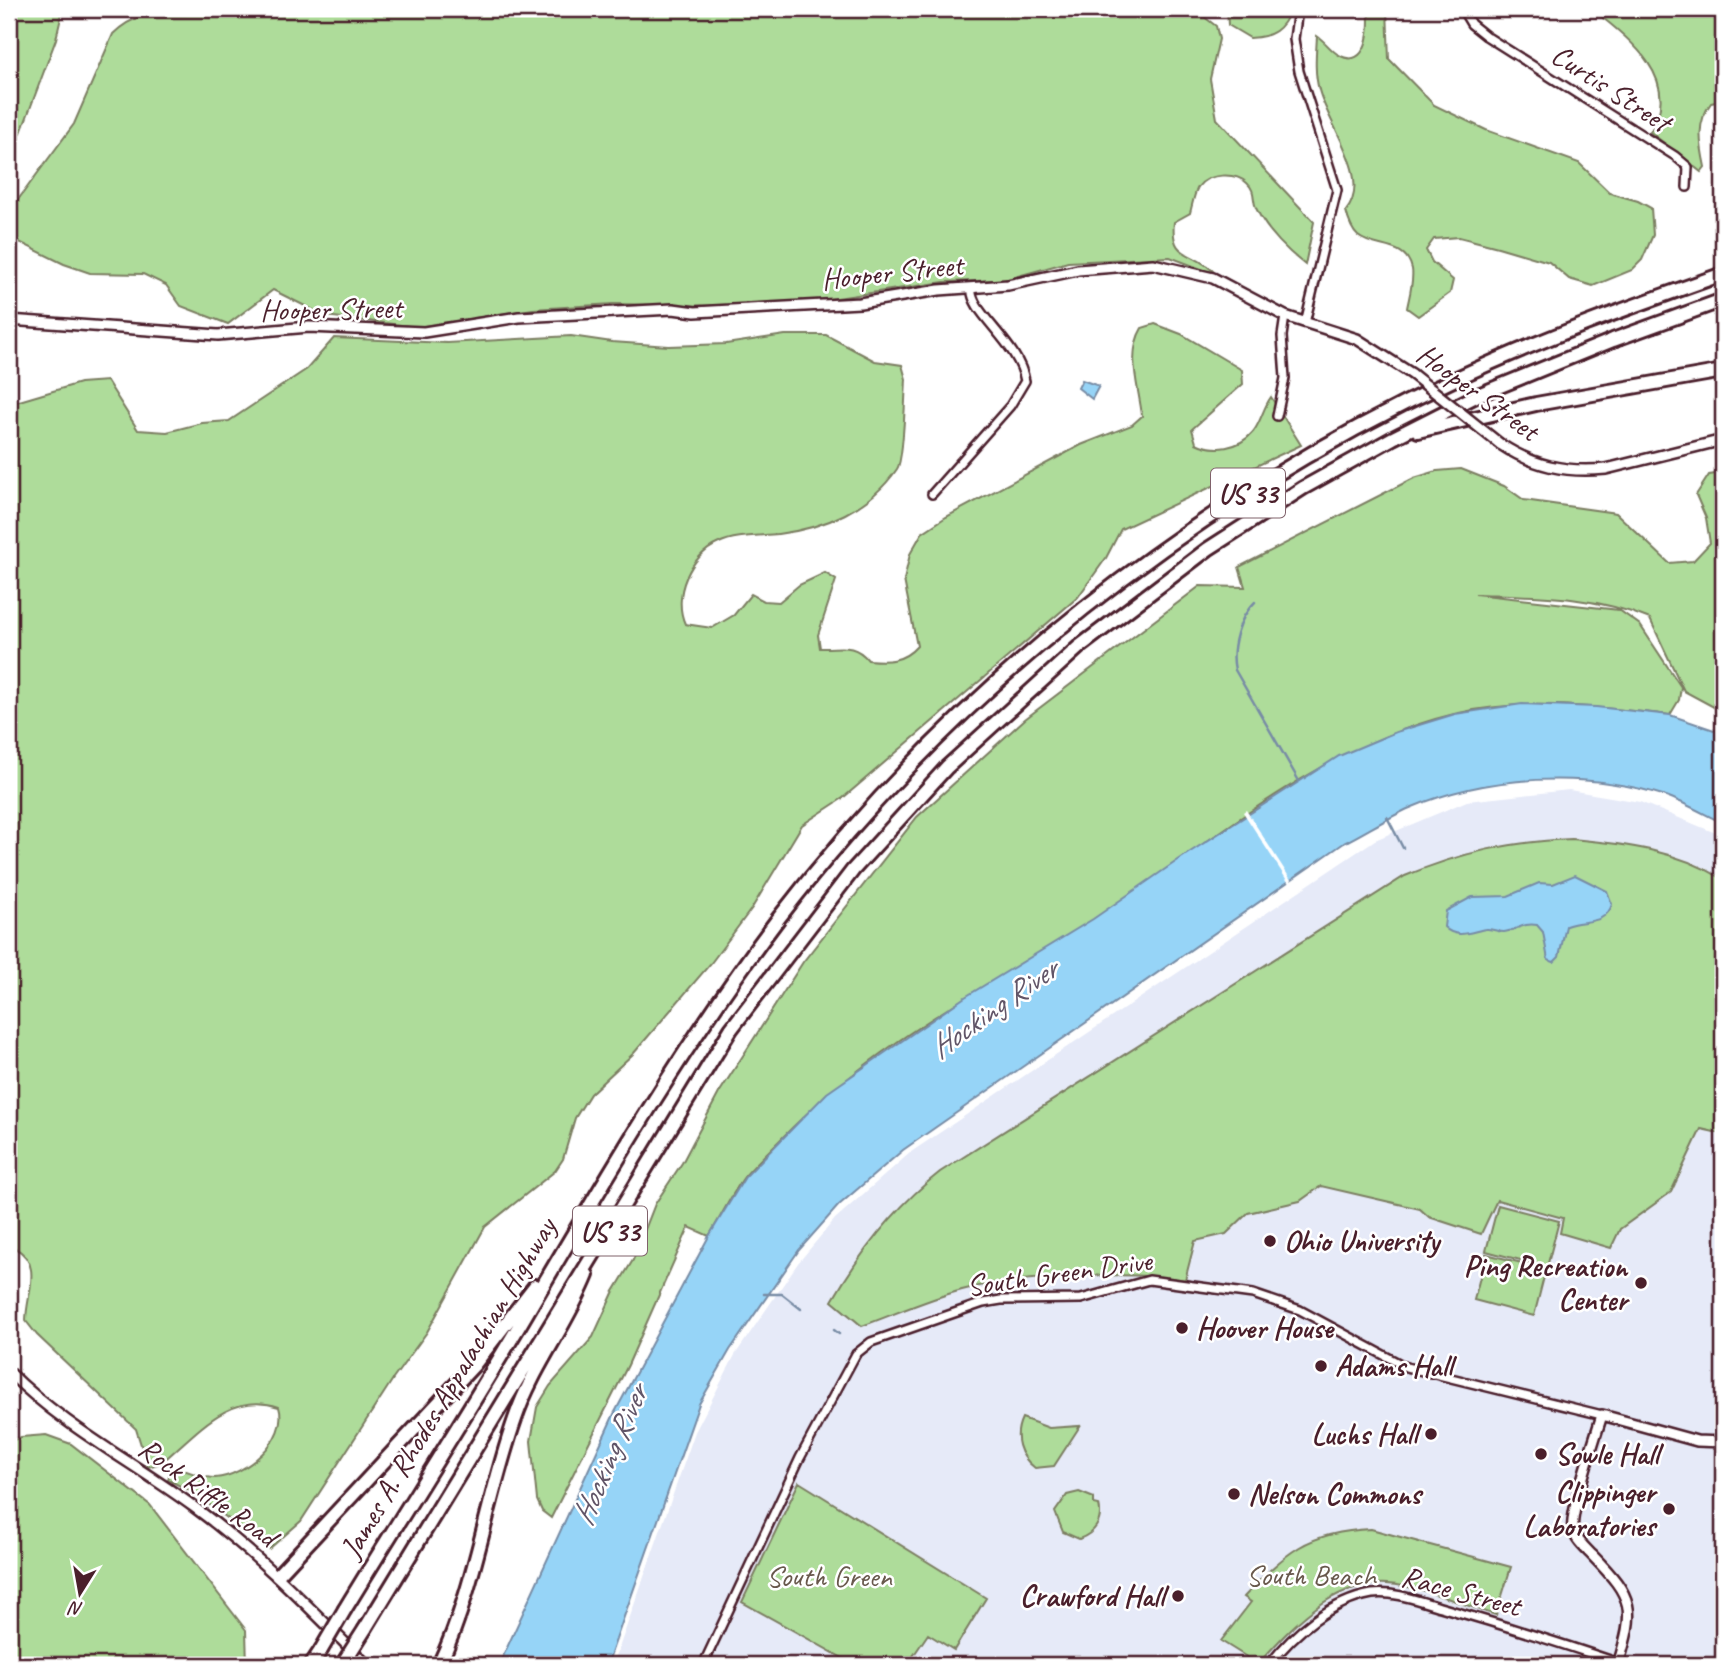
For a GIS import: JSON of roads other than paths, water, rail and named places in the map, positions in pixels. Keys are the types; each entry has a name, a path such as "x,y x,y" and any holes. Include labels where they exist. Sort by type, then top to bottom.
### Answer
{"highway":[{"name":"James A. Rhodes Appalachian Highway","path":"312,1665 535,1299 549,1270 626,1143 713,1010 780,917 870,811 932,745 1036,648 1141,565 1207,519 1363,425 1540,341 1723,274"},
{"name":"James A. Rhodes Appalachian Highway","path":"342,1665 739,1018 853,870 939,775 1027,692 1166,579 1261,514 1393,438 1524,376 1723,300"},
{"path":"1393,438 1515,408 1723,371"},
{"path":"439,1665 457,1627 467,1596 503,1454 516,1414 578,1297 595,1255"},
{"path":"278,1575 473,1366 549,1270"}],"street":[{"path":"1298,9 1294,39 1299,71 1337,190 1305,323"},
{"name":"Curtis Street","path":"1462,9 1471,23 1486,36 1675,156 1688,167 1687,187"},
{"name":"Hooper Street","path":"9,320 218,335 309,327 424,332 519,317 860,303 1008,285 1078,270 1153,264 1213,278 1285,316 1357,339 1412,374 1500,444 1530,461 1549,467 1588,471 1723,440"},
{"path":"932,494 1010,406 1025,381 1018,358 978,309 971,296 972,288"},
{"path":"1277,416 1285,378 1282,336 1285,316"},
{"name":"South Green Drive","path":"703,1665 773,1513 844,1371 856,1354 871,1342 983,1303 1001,1300 1082,1299 1134,1282 1149,1280 1253,1294 1300,1310 1406,1367 1697,1441 1723,1442"},
{"name":"Rock Riffle Road","path":"9,1372 82,1431 223,1528 278,1575 367,1665"},
{"path":"1602,1415 1572,1523 1580,1543 1617,1581 1628,1605 1630,1623 1619,1664"},
{"name":"Race Street","path":"1269,1665 1290,1642 1322,1615 1346,1602 1376,1594 1400,1596 1465,1614 1619,1664"}],"water":[{"path":"1082,380 1099,386 1092,399 1078,388"},
{"name":"Hocking River","path":"1522,704 1596,707 1670,715 1723,733 1723,823 1666,796 1635,788 1603,782 1537,780 1504,783 1440,797 1401,812 1344,843 903,1150 839,1205 799,1250 730,1350 699,1404 607,1665 499,1665 614,1414 709,1236 745,1177 827,1093 965,997 1093,919 1187,854 1339,756 1396,732 1455,714"},
{"path":"1575,875 1607,891 1612,904 1605,916 1599,919 1566,926 1559,957 1554,962 1548,960 1543,932 1537,925 1504,932 1488,929 1465,934 1454,933 1444,927 1446,911 1472,897 1508,896 1539,883 1553,884"}],"waterway":[{"path":"1255,602 1244,616 1237,633 1235,670 1299,781"},
{"path":"1387,817 1403,848"},
{"path":"764,1294 782,1294 801,1309"},
{"path":"834,1330 839,1334"}],"place":[{"name":"Ohio University","path":"1270,1241"},
{"name":"Ping Recreation Center","path":"1641,1283"},
{"name":"Hoover House","path":"1182,1328"},
{"name":"Adams Hall","path":"1321,1366"},
{"name":"Luchs Hall","path":"1431,1434"},
{"name":"Sowle Hall","path":"1541,1454"},
{"name":"Nelson Commons","path":"1234,1494"},
{"name":"Clippinger Laboratories","path":"1669,1509"},
{"name":"Crawford Hall","path":"1178,1596"}],"park label":[{"name":"South Beach","path":"1311,1575"},
{"name":"South Green","path":"829,1576"}]}
